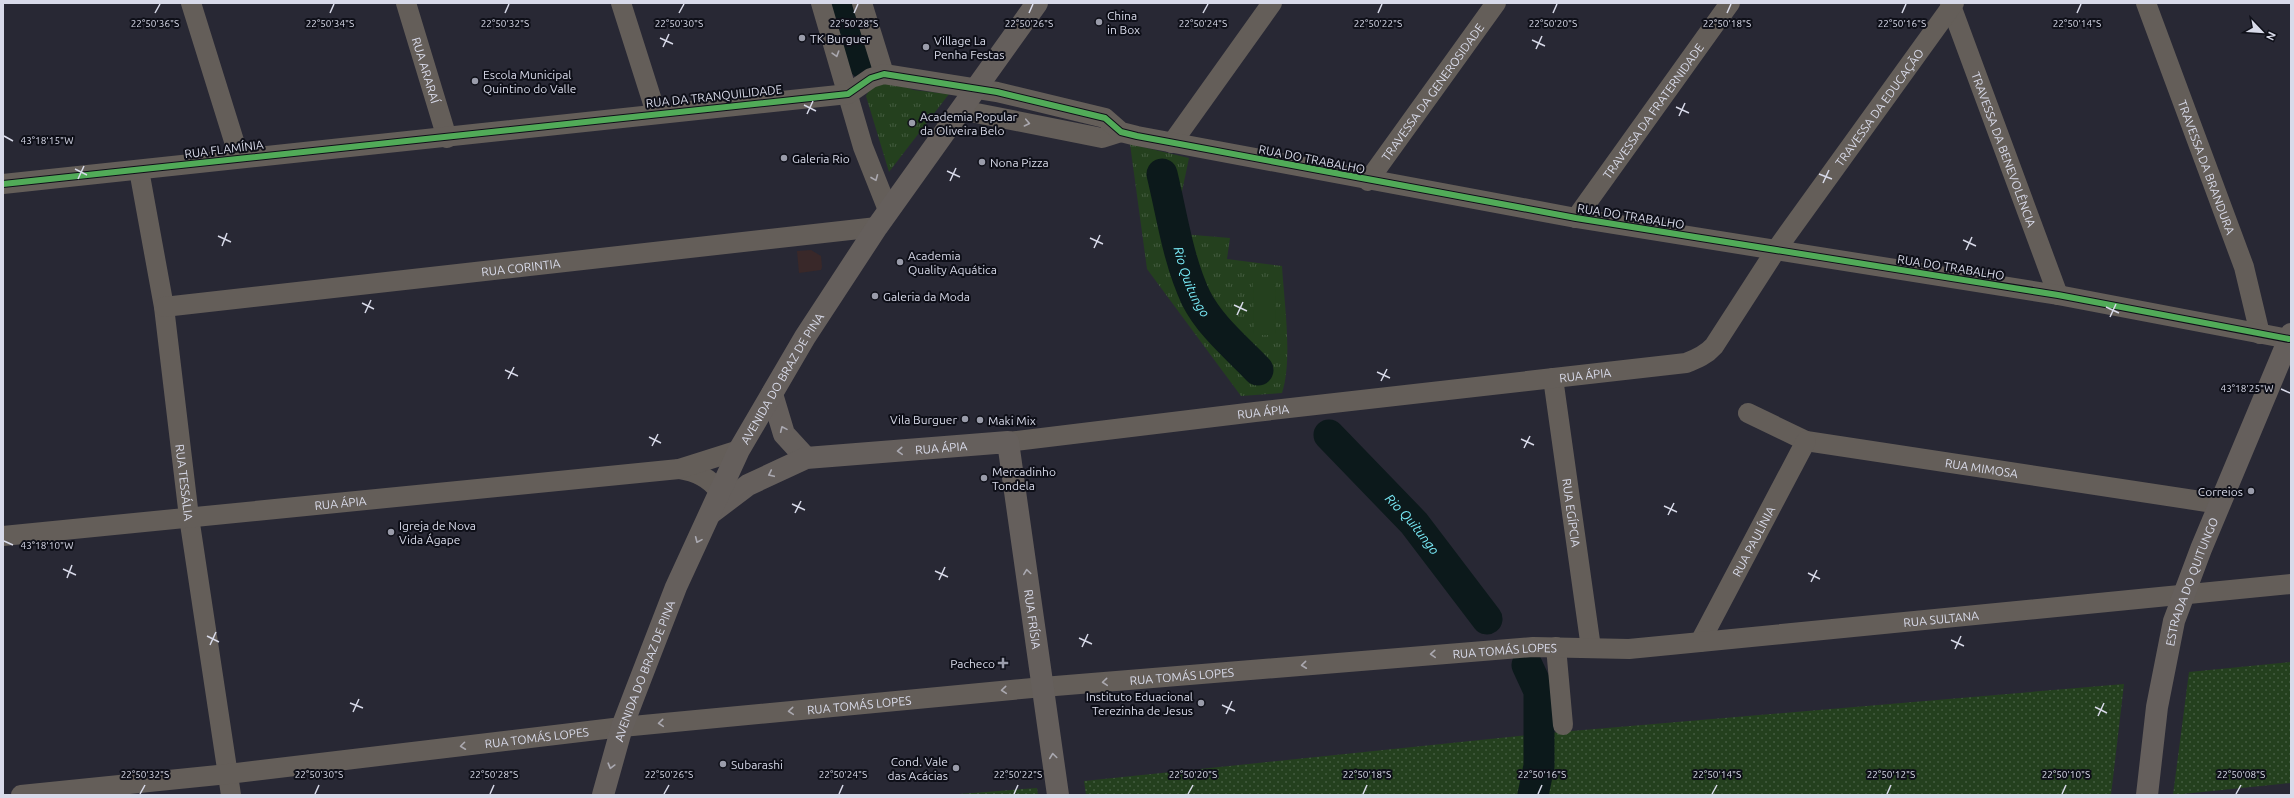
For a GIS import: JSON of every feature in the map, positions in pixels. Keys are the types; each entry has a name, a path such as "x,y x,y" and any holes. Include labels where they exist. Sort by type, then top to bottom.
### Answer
{"main road":[{"name":"AVENIDA DO BRAZ DE PINA","path":"603,795 622,727 676,588 739,450 805,337 882,218 1037,3"},
{"name":"ESTRADA DO QUITUNGO","path":"2147,795 2153,738 2165,657 2183,594 2290,336"},
{"path":"772,394 784,434 806,458"},
{"name":"RUA ÁPIA","path":"709,515 748,485 806,458 1008,442"},
{"name":"RUA FRÍSIA","path":"1008,442 1058,795"}],"street":[{"path":"191,3 239,157"},
{"name":"RUA ARARAÍ","path":"406,3 447,138"},
{"path":"622,3 656,113"},
{"path":"821,3 882,218"},
{"path":"862,3 884,74"},
{"path":"1172,143 1272,3"},
{"name":"TRAVESSA DA GENEROSIDADE","path":"1368,181 1496,3"},
{"name":"TRAVESSA DA FRATERNIDADE","path":"1576,218 1730,3"},
{"name":"TRAVESSA DA BRANDURA","path":"2146,3 2244,267 2260,334"},
{"name":"TRAVESSA DA EDUCAÇÃO","path":"1776,250 1952,4"},
{"name":"TRAVESSA DA BENEVOLÊNCIA","path":"1952,4 2058,295"},
{"path":"848,94 870,78 884,74 976,89"},
{"name":"RUA DO TRABALHO","path":"976,89 1104,118 1121,132 1368,181 1576,218 2058,295 2260,334 2290,336"},
{"name":"RUA DA TRANQUILIDADE","path":"447,138 656,113 848,94"},
{"name":"RUA DO TRABALHO","path":"961,110 1102,138 1121,132"},
{"name":"RUA FLAMÍNIA","path":"3,184 139,170 239,157 447,138"},
{"name":"RUA TESSÁLIA","path":"139,170 164,307 189,517 231,795"},
{"name":"RUA CORINTIA","path":"164,307 882,218"},
{"name":"RUA ÁPIA","path":"1008,442 1255,412 1686,363 1707,354 1776,250"},
{"name":"RUA EGÍPCIA","path":"1553,378 1591,648"},
{"name":"RUA MIMOSA","path":"1748,413 1806,441 2220,504"},
{"name":"RUA PAULÍNIA","path":"1700,642 1806,441"},
{"name":"RUA ÁPIA","path":"3,536 679,469 739,450"},
{"name":"RUA ÁPIA","path":"679,469 699,474 713,483 720,492"},
{"name":"RUA SULTANA","path":"1700,642 2291,584"},
{"name":"RUA TOMÁS LOPES","path":"21,795 228,774 622,727 1042,687 1385,658 1556,647 1629,649 1700,642"},
{"path":"1556,647 1563,725"}],"shaded area":[{"path":"811,250 821,256 821,270 799,273 797,251"}],"green space":[{"path":"896,82 913,90 949,94 889,172 866,96 871,89 875,87 882,84"},
{"path":"1130,144 1189,158 1177,215 1182,234 1230,238 1227,259 1282,266 1287,330 1287,364 1282,393 1241,396 1147,269"},
{"path":"1253,281 1275,281 1276,335 1254,335"},
{"path":"2291,662 2291,783 2173,795 2189,672"},
{"path":"2124,684 2111,795 1546,795 1549,777 1548,733"},
{"path":"1529,735 1523,795 1086,795 1084,781"},
{"path":"1037,788 1038,795 946,795"}],"waterway":[{"name":"Rio Quitungo","path":"845,3 864,64"},
{"name":"Rio Quitungo","path":"1162,174 1184,268 1196,298 1216,327 1258,370"},
{"name":"Rio Quitungo","path":"1329,435 1414,523 1487,619"},
{"name":"Rio Quitungo","path":"1527,665 1539,691 1539,766 1533,795"}],"cycle path":[{"path":"3,184 848,94 871,78 884,74 997,92 1105,118 1121,132 1137,136 1576,218 2058,295 2289,339"}],"place":[{"name":"China in Box","path":"1099,22"},
{"name":"TK Burguer","path":"802,38"},
{"name":"Village La Penha Festas","path":"926,47"},
{"name":"Escola Municipal Quintino do Valle","path":"475,81"},
{"name":"Academia Popular da Oliveira Belo","path":"912,123"},
{"name":"Galeria Rio","path":"784,158"},
{"name":"Nona Pizza","path":"982,162"},
{"name":"Academia Quality Aquática","path":"900,262"},
{"name":"Galeria da Moda","path":"875,296"},
{"name":"Vila Burguer","path":"965,419"},
{"name":"Maki Mix","path":"980,420"},
{"name":"Mercadinho Tondela","path":"984,478"},
{"name":"Correios","path":"2251,491"},
{"name":"Igreja de Nova Vida Ágape","path":"391,532"},
{"name":"Pacheco","path":"1003,663"},
{"name":"Instituto Eduacional Terezinha de Jesus","path":"1201,703"},
{"name":"Subarashi","path":"723,764"},
{"name":"Cond. Vale das Acácias","path":"956,768"}]}
